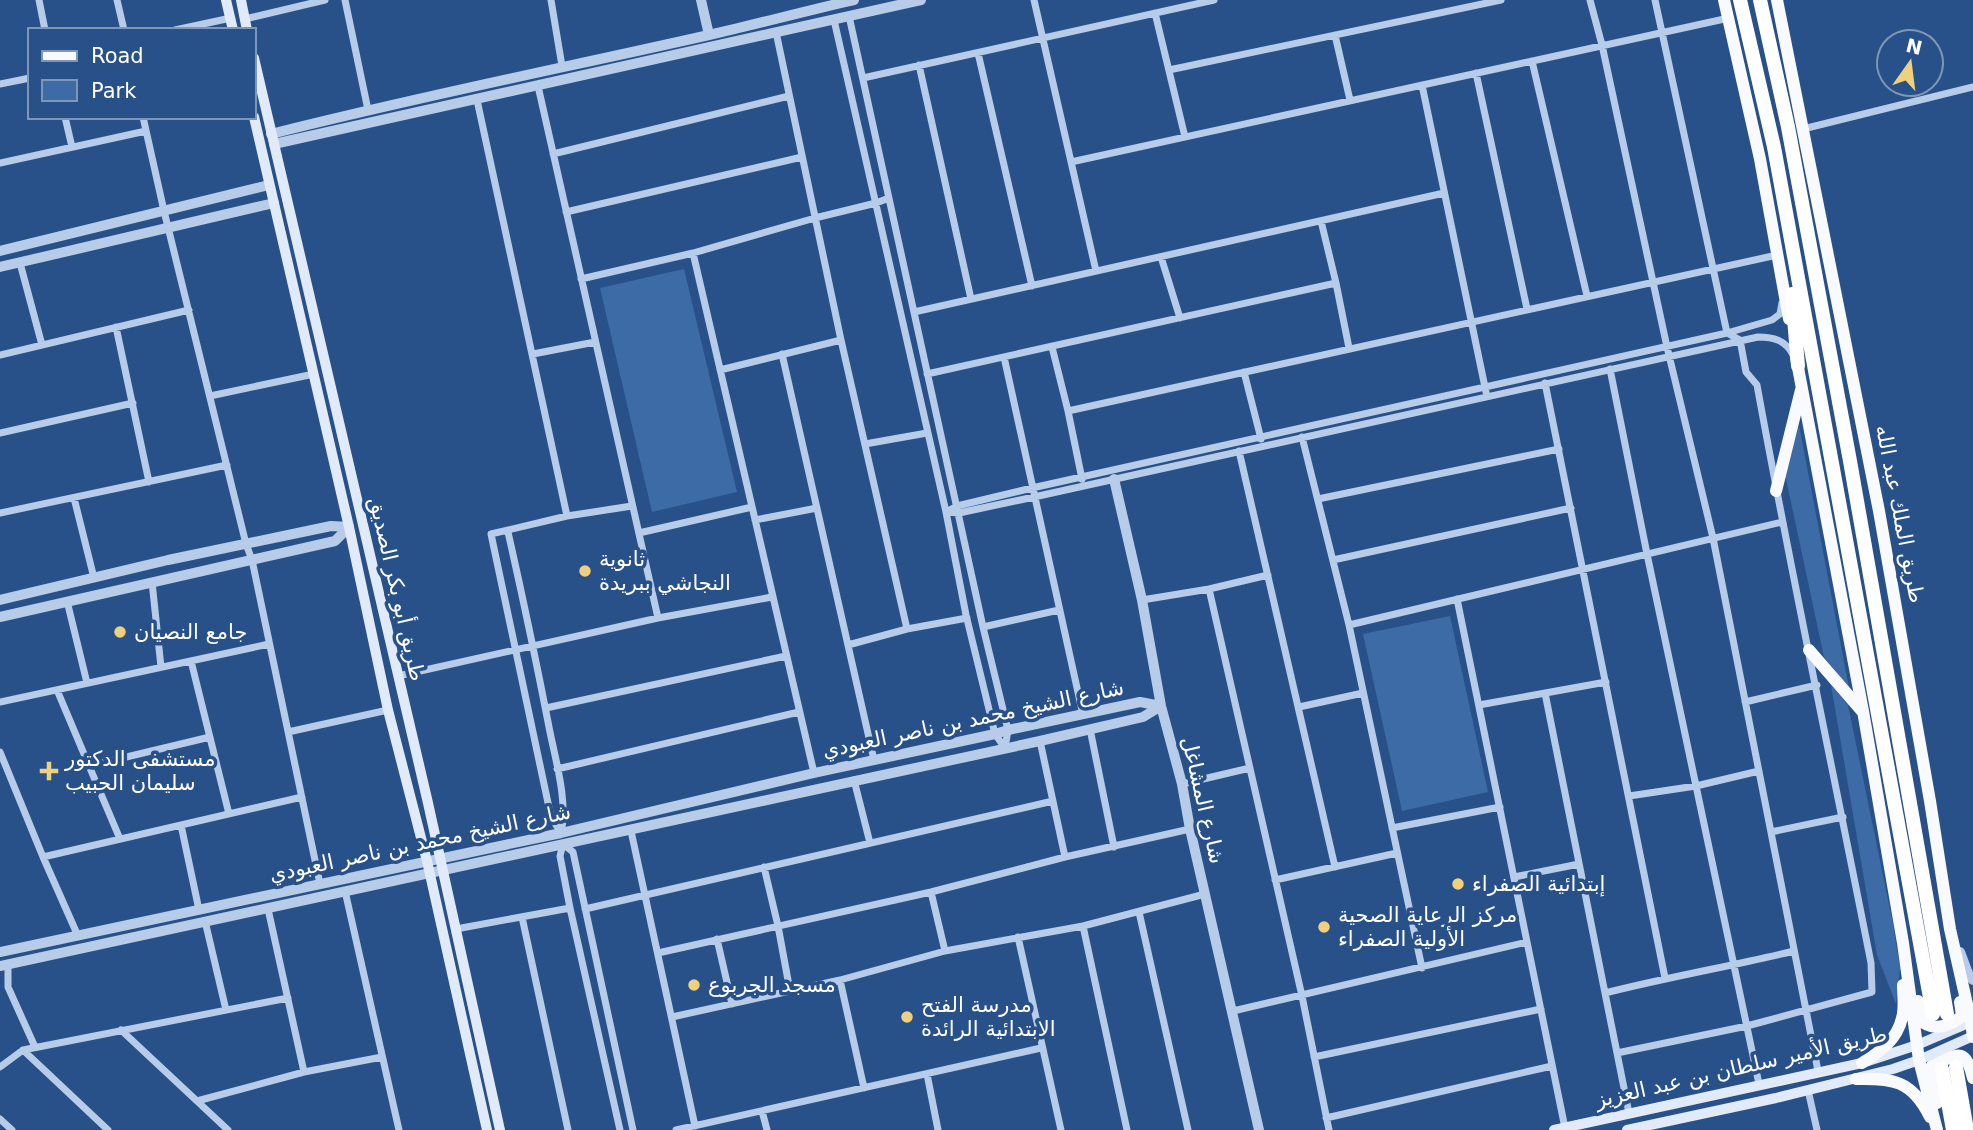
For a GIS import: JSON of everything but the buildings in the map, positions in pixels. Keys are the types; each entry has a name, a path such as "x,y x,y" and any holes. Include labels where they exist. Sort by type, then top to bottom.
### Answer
{"highway":[{"name":"طريق الملك عبد الله","path":"1740,0 1774,147 1940,1014 1842,421 1788,127 1760,0"},
{"path":"1774,147 1798,366"},
{"path":"1953,1130 1949,1068 1967,1130"}],"main road":[{"path":"226,0 232,24"},
{"path":"241,0 246,24"},
{"path":"1724,0 1760,159 1863,711 1903,943 1919,1060 1937,1130"},
{"name":"طريق الملك عبد الله","path":"1777,0 1882,532 1928,787 1950,929 1972,1021 1973,1036"},
{"name":"طريق أبو بكر الصديق","path":"256,67 428,803 433,860 428,874 486,1130"},
{"name":"طريق أبو بكر الصديق","path":"254,119 349,527 388,710 433,860 442,871 500,1130"},
{"path":"259,140 273,139"},
{"path":"1776,491 1802,386"},
{"path":"1809,650 1863,711"},
{"path":"1903,943 1924,1023 1939,1027 1962,1016 1950,929"},
{"path":"1862,1063 1888,1044 1902,1018 1903,943"},
{"name":"طريق الأمير سلطان بن عبد العزيز","path":"1560,1129 1862,1063 1917,1045 1972,1021"},
{"name":"طريق الأمير سلطان بن عبد العزيز","path":"1627,1130 1856,1079 1919,1060 1973,1036"},
{"path":"1937,1130 1933,1066 1956,1056 1964,1057 1969,1061 1973,1078"},
{"path":"1856,1079 1884,1078 1900,1083 1912,1092 1937,1130"}],"street":[{"path":"38,0 45,28"},
{"path":"117,0 124,28"},
{"path":"246,24 325,0"},
{"path":"345,0 368,110"},
{"path":"551,0 562,66"},
{"path":"701,0 709,35"},
{"path":"273,139 368,110 709,35 854,0"},
{"path":"273,139 477,100 921,0"},
{"path":"1034,0 1096,271"},
{"path":"863,78 1214,0"},
{"path":"1169,70 1464,4 1501,0"},
{"path":"1590,0 1668,351 1713,538 1818,1071"},
{"path":"1655,0 1727,333 1740,340"},
{"path":"837,4 849,16 1008,730 1005,748"},
{"path":"837,4 834,20 946,512 967,618 995,734 1005,748"},
{"path":"1156,13 1185,136"},
{"path":"1071,162 1729,18"},
{"path":"194,28 232,24"},
{"path":"776,32 841,340 907,629"},
{"path":"1335,35 1350,100"},
{"path":"978,52 1032,286"},
{"path":"1532,61 1587,296"},
{"path":"919,65 971,299"},
{"path":"1476,73 1527,309"},
{"path":"0,84 28,78"},
{"path":"1422,85 1485,392"},
{"path":"538,86 658,618"},
{"path":"1802,129 1973,87"},
{"path":"553,154 789,96"},
{"path":"477,100 567,516"},
{"path":"65,119 72,148"},
{"path":"143,119 252,560 320,884"},
{"path":"0,163 146,131"},
{"path":"566,212 802,157"},
{"path":"0,251 269,185"},
{"path":"914,312 1444,193"},
{"path":"581,279 693,253 890,198"},
{"path":"0,267 274,203"},
{"path":"1321,221 1349,348"},
{"path":"693,253 814,774"},
{"path":"1069,411 1777,255"},
{"path":"1161,257 1180,318"},
{"path":"20,263 42,345"},
{"path":"927,374 1336,282"},
{"path":"958,509 1034,497 1239,451 1262,441 1302,437 1485,392 1610,369 1772,320 1780,314 1782,285"},
{"path":"0,355 189,310"},
{"path":"116,327 149,482"},
{"path":"946,512 1032,488 1262,441 1668,351 1773,337 1788,346 1798,366"},
{"path":"720,370 841,340"},
{"path":"1617,1053 1747,1026 1872,992 1871,962 1757,385 1746,372 1740,340"},
{"path":"533,354 595,342"},
{"path":"1052,347 1069,411 1083,486"},
{"path":"782,354 874,760"},
{"path":"1004,357 1083,715"},
{"path":"1610,369 1759,1084"},
{"path":"1244,372 1262,441"},
{"path":"210,396 314,374"},
{"path":"1545,383 1665,978"},
{"path":"0,433 133,404"},
{"path":"865,444 927,433"},
{"path":"1302,437 1349,625 1422,968"},
{"path":"1318,499 1559,449"},
{"path":"1239,451 1335,867"},
{"path":"0,513 227,465"},
{"name":"شارع المشاغل","path":"1114,479 1142,600 1161,706 1182,784 1259,1130"},
{"path":"74,498 94,578"},
{"path":"632,506 567,516 491,534 551,817 573,852 634,1130"},
{"path":"639,533 752,507"},
{"path":"755,520 817,508"},
{"path":"1333,560 1571,508"},
{"path":"1349,625 1782,522"},
{"path":"0,600 331,526 349,527"},
{"path":"0,617 335,541 349,527"},
{"path":"508,532 534,646 557,769 564,819 560,856 620,1130"},
{"path":"1142,600 1209,589 1268,575"},
{"path":"152,582 161,667"},
{"path":"1209,589 1302,996 1329,1130"},
{"path":"398,676 658,618 772,597"},
{"path":"1457,599 1541,1009 1560,1129"},
{"path":"67,601 87,683"},
{"path":"983,627 1059,610"},
{"path":"848,645 907,629 967,618"},
{"path":"0,702 270,644"},
{"path":"545,708 786,656"},
{"path":"191,661 229,814"},
{"path":"1479,705 1606,682"},
{"path":"1745,702 1816,685"},
{"path":"57,690 120,839"},
{"path":"1298,707 1363,693"},
{"path":"1545,693 1629,1113"},
{"name":"شارع الشيخ محمد بن ناصر العبودي","path":"0,966 442,871 874,760 1140,702 1161,706"},
{"name":"شارع الشيخ محمد بن ناصر العبودي","path":"0,952 433,860 562,838 631,831 1143,717 1161,706"},
{"path":"288,732 388,710"},
{"path":"557,769 799,712"},
{"path":"1090,729 1114,847"},
{"path":"89,766 210,737"},
{"path":"1040,741 1065,857"},
{"path":"0,752 78,936"},
{"path":"1182,784 1250,768"},
{"path":"1629,796 1696,786 1759,771"},
{"path":"854,780 870,843"},
{"path":"43,857 302,797"},
{"path":"585,909 1053,801"},
{"path":"1392,828 1500,807"},
{"path":"1771,832 1843,817"},
{"path":"181,825 199,910"},
{"path":"658,953 931,892 1065,857 1190,829"},
{"path":"631,831 695,1126"},
{"path":"1275,880 1397,853"},
{"path":"1514,877 1579,864"},
{"path":"764,867 790,991"},
{"path":"345,891 399,1130"},
{"path":"931,892 944,951"},
{"path":"672,1017 840,980 944,951 1083,926 1205,894"},
{"path":"456,929 570,908"},
{"path":"268,909 304,1072"},
{"path":"1139,912 1188,1130"},
{"path":"522,917 568,1130"},
{"path":"205,921 226,1010"},
{"path":"1083,926 1127,1130"},
{"path":"1950,929 1973,980"},
{"path":"1018,937 1061,1130"},
{"path":"717,939 732,1004"},
{"path":"1233,1011 1527,942"},
{"path":"1605,993 1794,951"},
{"path":"15,962 8,967 8,987 35,1047"},
{"path":"840,980 864,1088"},
{"path":"0,1067 23,1050 35,1047 288,998"},
{"path":"1314,1057 1541,1009"},
{"path":"121,1030 228,1130"},
{"path":"676,1130 1041,1048"},
{"path":"23,1050 108,1130"},
{"path":"197,1101 304,1072 382,1057"},
{"path":"1326,1118 1552,1066"},
{"path":"927,1074 938,1130"},
{"path":"1808,1090 1817,1130"},
{"path":"762,1111 767,1130"},
{"path":"0,1119 12,1130"}],"green space":[{"path":"684,269 737,492 652,512 600,288"},
{"path":"1799,425 1849,688 1824,657 1785,474"},
{"path":"1450,616 1488,792 1402,811 1363,634"},
{"path":"1831,685 1848,705 1893,924 1900,968 1896,1004 1877,955"}],"place":[{"name":"ثانوية النجاشي ببريدة","path":"585,571"},
{"name":"جامع النصيان","path":"120,632"},
{"name":"مستشفى الدكتور سليمان الحبيب","path":"49,771"},
{"name":"إبتدائية الصفراء","path":"1458,884"},
{"name":"مركز الرعاية الصحية الأولية الصفراء","path":"1324,927"},
{"name":"مسجد الجربوع","path":"694,985"},
{"name":"مدرسة الفتح الابتدائية الرائدة","path":"907,1017"}]}
